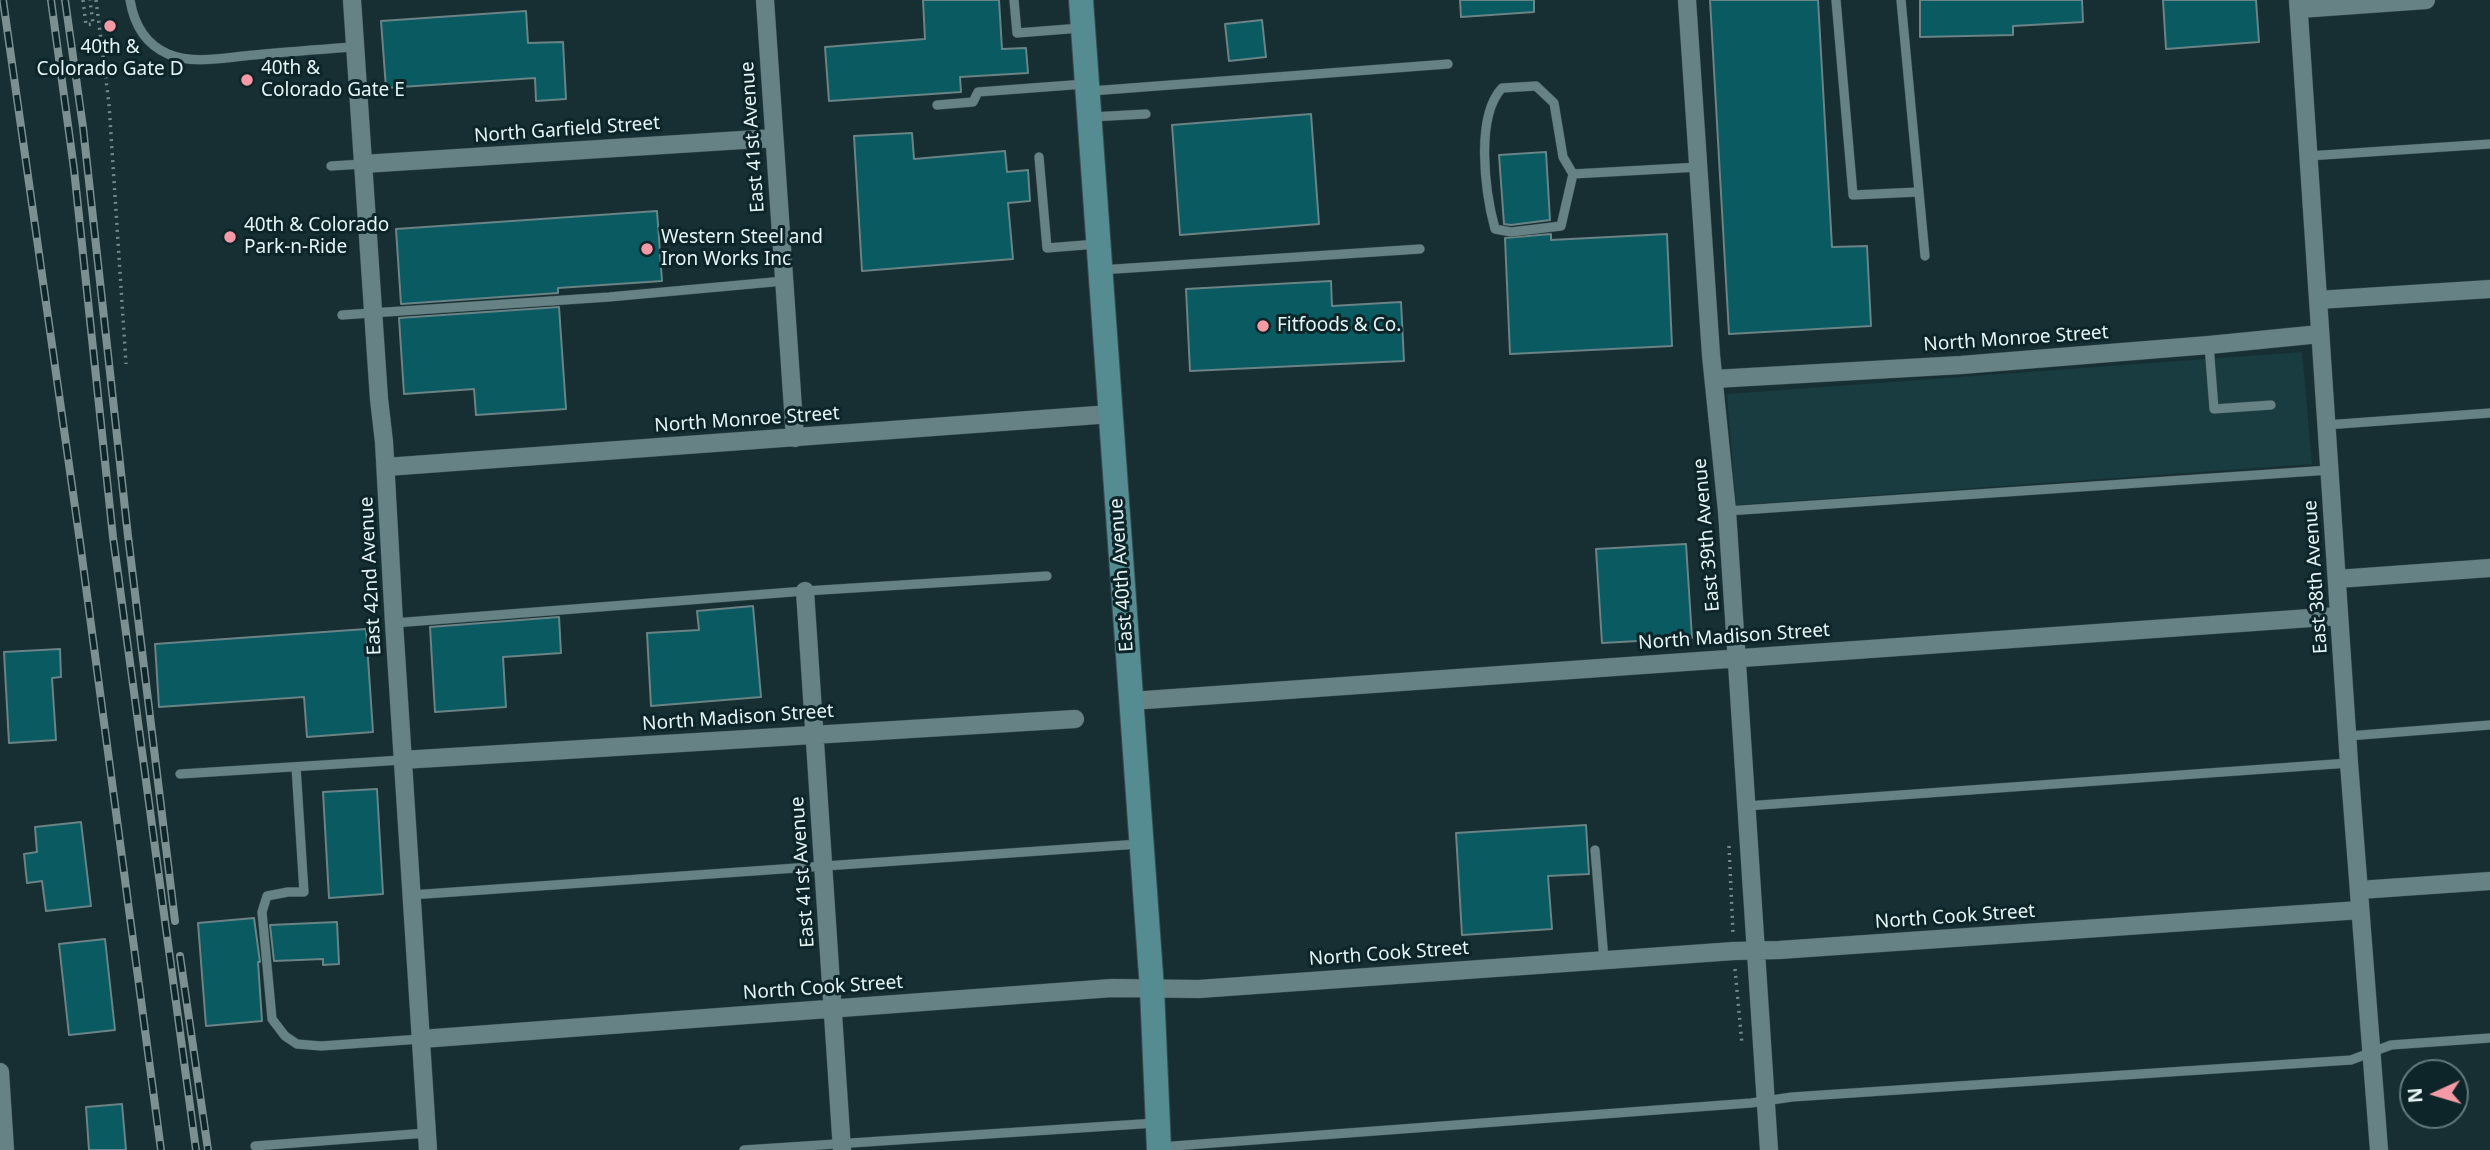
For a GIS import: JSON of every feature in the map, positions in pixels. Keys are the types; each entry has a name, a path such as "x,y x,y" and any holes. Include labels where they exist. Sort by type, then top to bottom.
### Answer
{"street":[{"name":"East 42nd Avenue","path":"352,0 386,467 402,760 428,1141"},
{"name":"East 41st Avenue","path":"765,0 796,438"},
{"name":"East 40th Avenue","path":"1081,0 1152,989 1158,1140"},
{"name":"East 39th Avenue","path":"1687,0 1714,379 1727,511 1769,1150"},
{"path":"2299,5 2426,0"},
{"name":"East 38th Avenue","path":"2299,5 2349,763 2379,1150"},
{"name":"North Garfield Street","path":"363,164 774,138"},
{"path":"2318,300 2490,289"},
{"name":"North Monroe Street","path":"1714,379 1961,365 2320,334"},
{"name":"North Monroe Street","path":"386,467 1111,414"},
{"path":"2337,579 2490,568"},
{"name":"East 41st Avenue","path":"805,591 842,1146"},
{"name":"North Madison Street","path":"1131,701 2339,616"},
{"name":"North Madison Street","path":"402,760 1076,719"},
{"path":"2359,890 2490,881"},
{"name":"North Cook Street","path":"421,1040 1112,988 1199,989 2360,911"},
{"path":"0,1072 5,1150"}],"lane":[{"path":"130,0 135,21 145,38 164,52 178,57 206,58 355,47"},
{"path":"1014,0 1017,33 1083,28"},
{"path":"1836,0 1853,195 1918,192"},
{"path":"1901,0 1925,256"},
{"path":"937,105 973,102 978,92 1087,88 1448,64"},
{"path":"1536,86 1554,103 1563,157 1573,174 1561,226 1511,232 1495,229 1484,170 1488,109 1502,88 1536,86"},
{"path":"1090,117 1146,114"},
{"path":"2308,156 2490,144"},
{"path":"1039,157 1047,248 1098,244"},
{"path":"331,166 363,164"},
{"path":"1573,174 1699,167"},
{"path":"1100,270 1420,249"},
{"path":"342,315 609,297 784,281"},
{"path":"2209,345 2214,409 2271,405"},
{"path":"2326,425 2490,413"},
{"path":"1727,511 2330,470"},
{"path":"394,623 805,591 1047,576"},
{"path":"2348,736 2490,725"},
{"path":"180,774 402,760"},
{"path":"1746,806 2349,763"},
{"path":"296,767 304,892 267,896 262,912 272,1018 285,1036 297,1044 321,1046 421,1040"},
{"path":"411,895 1142,844"},
{"path":"1595,850 1604,960"},
{"path":"744,1150 1158,1140 1766,1101 2351,1060 2391,1045 2490,1038"},
{"path":"255,1146 428,1141"}],"path":[{"path":"83,0 86,25 93,24 90,0"},
{"path":"96,0 109,104 126,364"}],"shaded area":[{"path":"2302,352 2312,464 1736,505 1727,394"}],"building":[{"path":"923,0 999,0 1002,49 1026,48 1028,73 960,77 961,92 829,101 825,47 925,39"},
{"path":"1460,0 1534,0 1534,12 1461,17"},
{"path":"1710,0 1818,0 1832,247 1867,246 1871,326 1729,334"},
{"path":"1920,0 2082,0 2083,22 2013,26 2013,35 1920,37"},
{"path":"2163,0 2256,0 2259,42 2166,49"},
{"path":"526,11 528,43 563,42 566,99 536,101 535,78 386,88 381,21"},
{"path":"1262,20 1266,57 1229,61 1225,24"},
{"path":"1311,114 1319,224 1180,235 1172,125"},
{"path":"912,133 914,159 1005,151 1007,172 1028,170 1030,201 1008,203 1013,259 862,271 854,136"},
{"path":"1546,152 1550,220 1504,224 1499,155"},
{"path":"657,211 662,281 558,288 558,293 401,304 396,229"},
{"path":"1551,234 1551,240 1667,234 1672,346 1510,354 1505,238"},
{"path":"1331,281 1332,306 1401,302 1404,361 1190,371 1186,289"},
{"path":"559,307 566,409 476,415 474,389 404,394 399,318"},
{"path":"1686,544 1692,638 1602,643 1596,549"},
{"path":"753,606 761,697 651,706 647,633 699,630 697,611"},
{"path":"559,617 561,653 503,657 506,707 435,712 430,627"},
{"path":"366,629 373,732 307,737 304,697 159,707 155,644"},
{"path":"60,649 61,677 52,678 56,740 9,743 4,652"},
{"path":"377,789 383,894 329,898 323,792"},
{"path":"81,822 91,906 46,911 42,881 27,883 24,854 37,852 35,827"},
{"path":"1586,825 1589,874 1548,876 1552,929 1462,935 1456,833"},
{"path":"254,918 260,962 262,1021 206,1026 198,923"},
{"path":"337,922 339,964 323,965 323,959 274,961 270,925"},
{"path":"105,939 115,1030 69,1035 59,944"},
{"path":"122,1104 126,1150 89,1150 86,1107"}],"railway":[{"path":"3,0 80,542 161,1150"},
{"path":"51,0 74,169 113,537 196,1150"},
{"path":"65,0 83,127 128,536 175,921"},
{"path":"180,956 208,1150"}],"place":[{"name":"40th & Colorado Gate D","path":"110,26"},
{"name":"40th & Colorado Gate E","path":"247,80"},
{"name":"40th & Colorado Park-n-Ride","path":"230,237"},
{"name":"Western Steel and Iron Works Inc","path":"647,249"},
{"name":"Fitfoods & Co.","path":"1263,326"}]}
